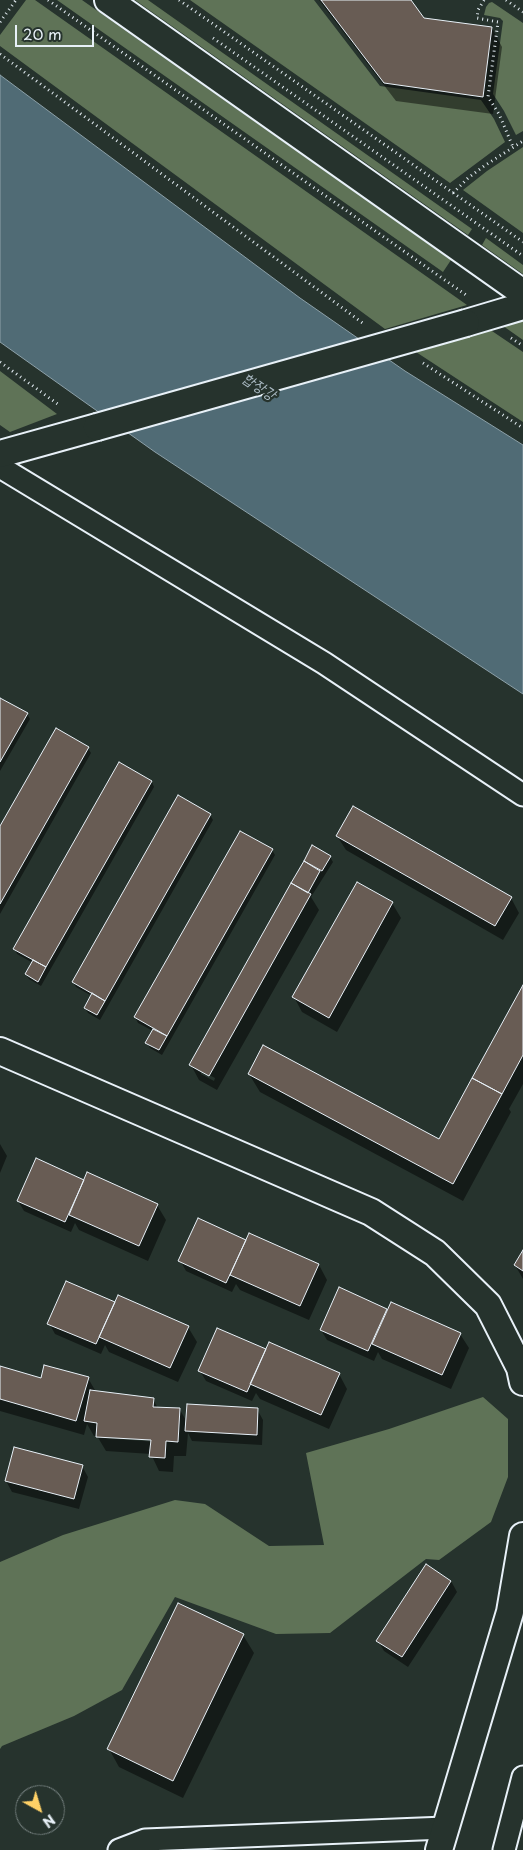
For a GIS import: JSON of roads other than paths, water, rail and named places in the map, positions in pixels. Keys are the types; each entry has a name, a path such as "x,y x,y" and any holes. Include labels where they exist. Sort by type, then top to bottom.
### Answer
{"street":[{"path":"108,0 523,293"},
{"path":"0,454 523,306"},
{"path":"0,467 324,663 523,794"},
{"path":"0,1051 371,1212 435,1254 488,1305 520,1368 523,1382"},
{"path":"119,1850 145,1840 442,1839 510,1612 523,1536"},
{"path":"504,1850 523,1777"}],"water":[{"name":"합장강","path":"0,75 300,298 405,371 523,445 523,694 155,452 0,342"}]}
